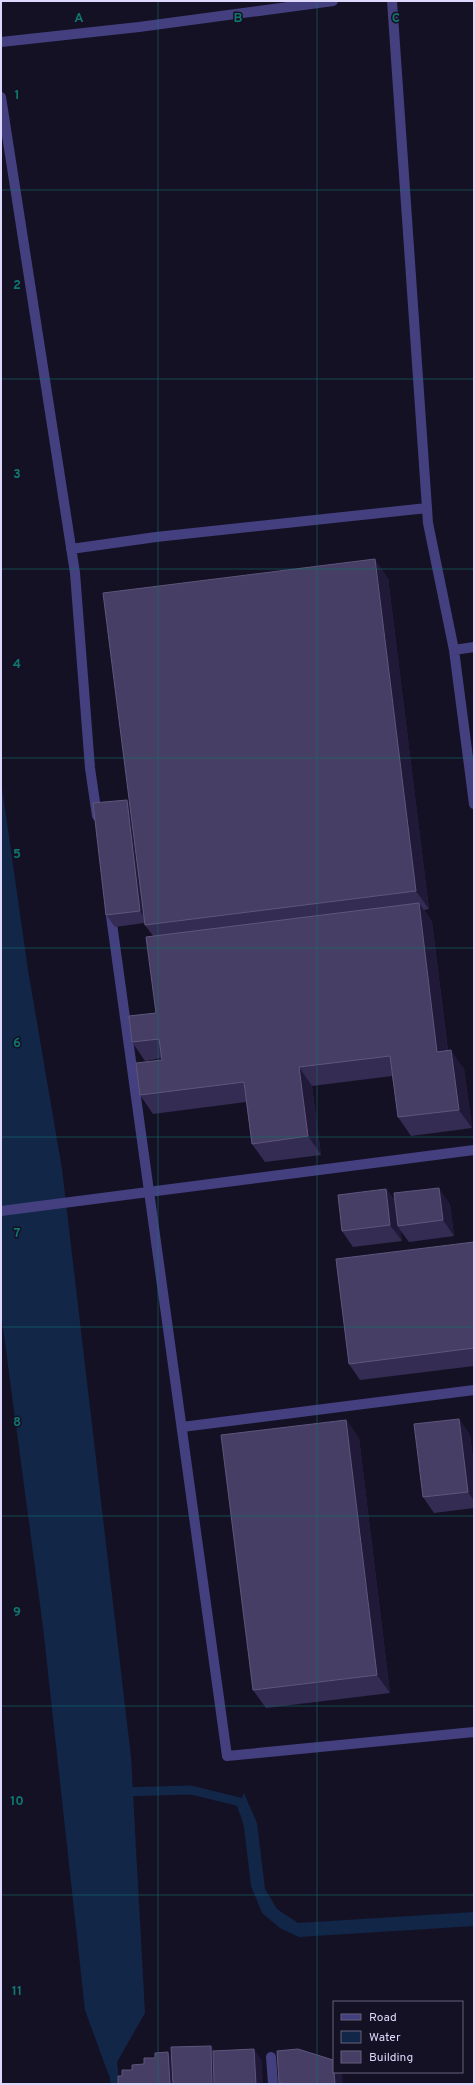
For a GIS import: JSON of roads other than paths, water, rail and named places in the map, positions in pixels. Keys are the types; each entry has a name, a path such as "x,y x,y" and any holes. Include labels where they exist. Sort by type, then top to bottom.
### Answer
{"street":[{"path":"1,42 139,27 333,1"},
{"path":"392,1 428,523 454,650 474,804"},
{"path":"1,97 75,573 90,768 98,823"},
{"path":"71,549 164,536 427,508"},
{"path":"454,650 474,647"},
{"path":"109,902 227,1756 474,1732"},
{"path":"1,1211 474,1150"},
{"path":"182,1427 474,1390"},
{"path":"271,2057 273,2084"}],"water":[{"path":"1,781 28,970 62,1169 131,1757 145,2013 109,2076 85,2010 43,1627 1,1313"},
{"path":"244,1793 257,1823 265,1889 277,1909 298,1923 474,1912 474,1926 299,1937 280,1928 262,1913 251,1886 244,1827 238,1806"}],"waterway":[{"path":"121,1792 191,1790 240,1802 244,1812"},
{"path":"112,2057 115,2084"}]}
